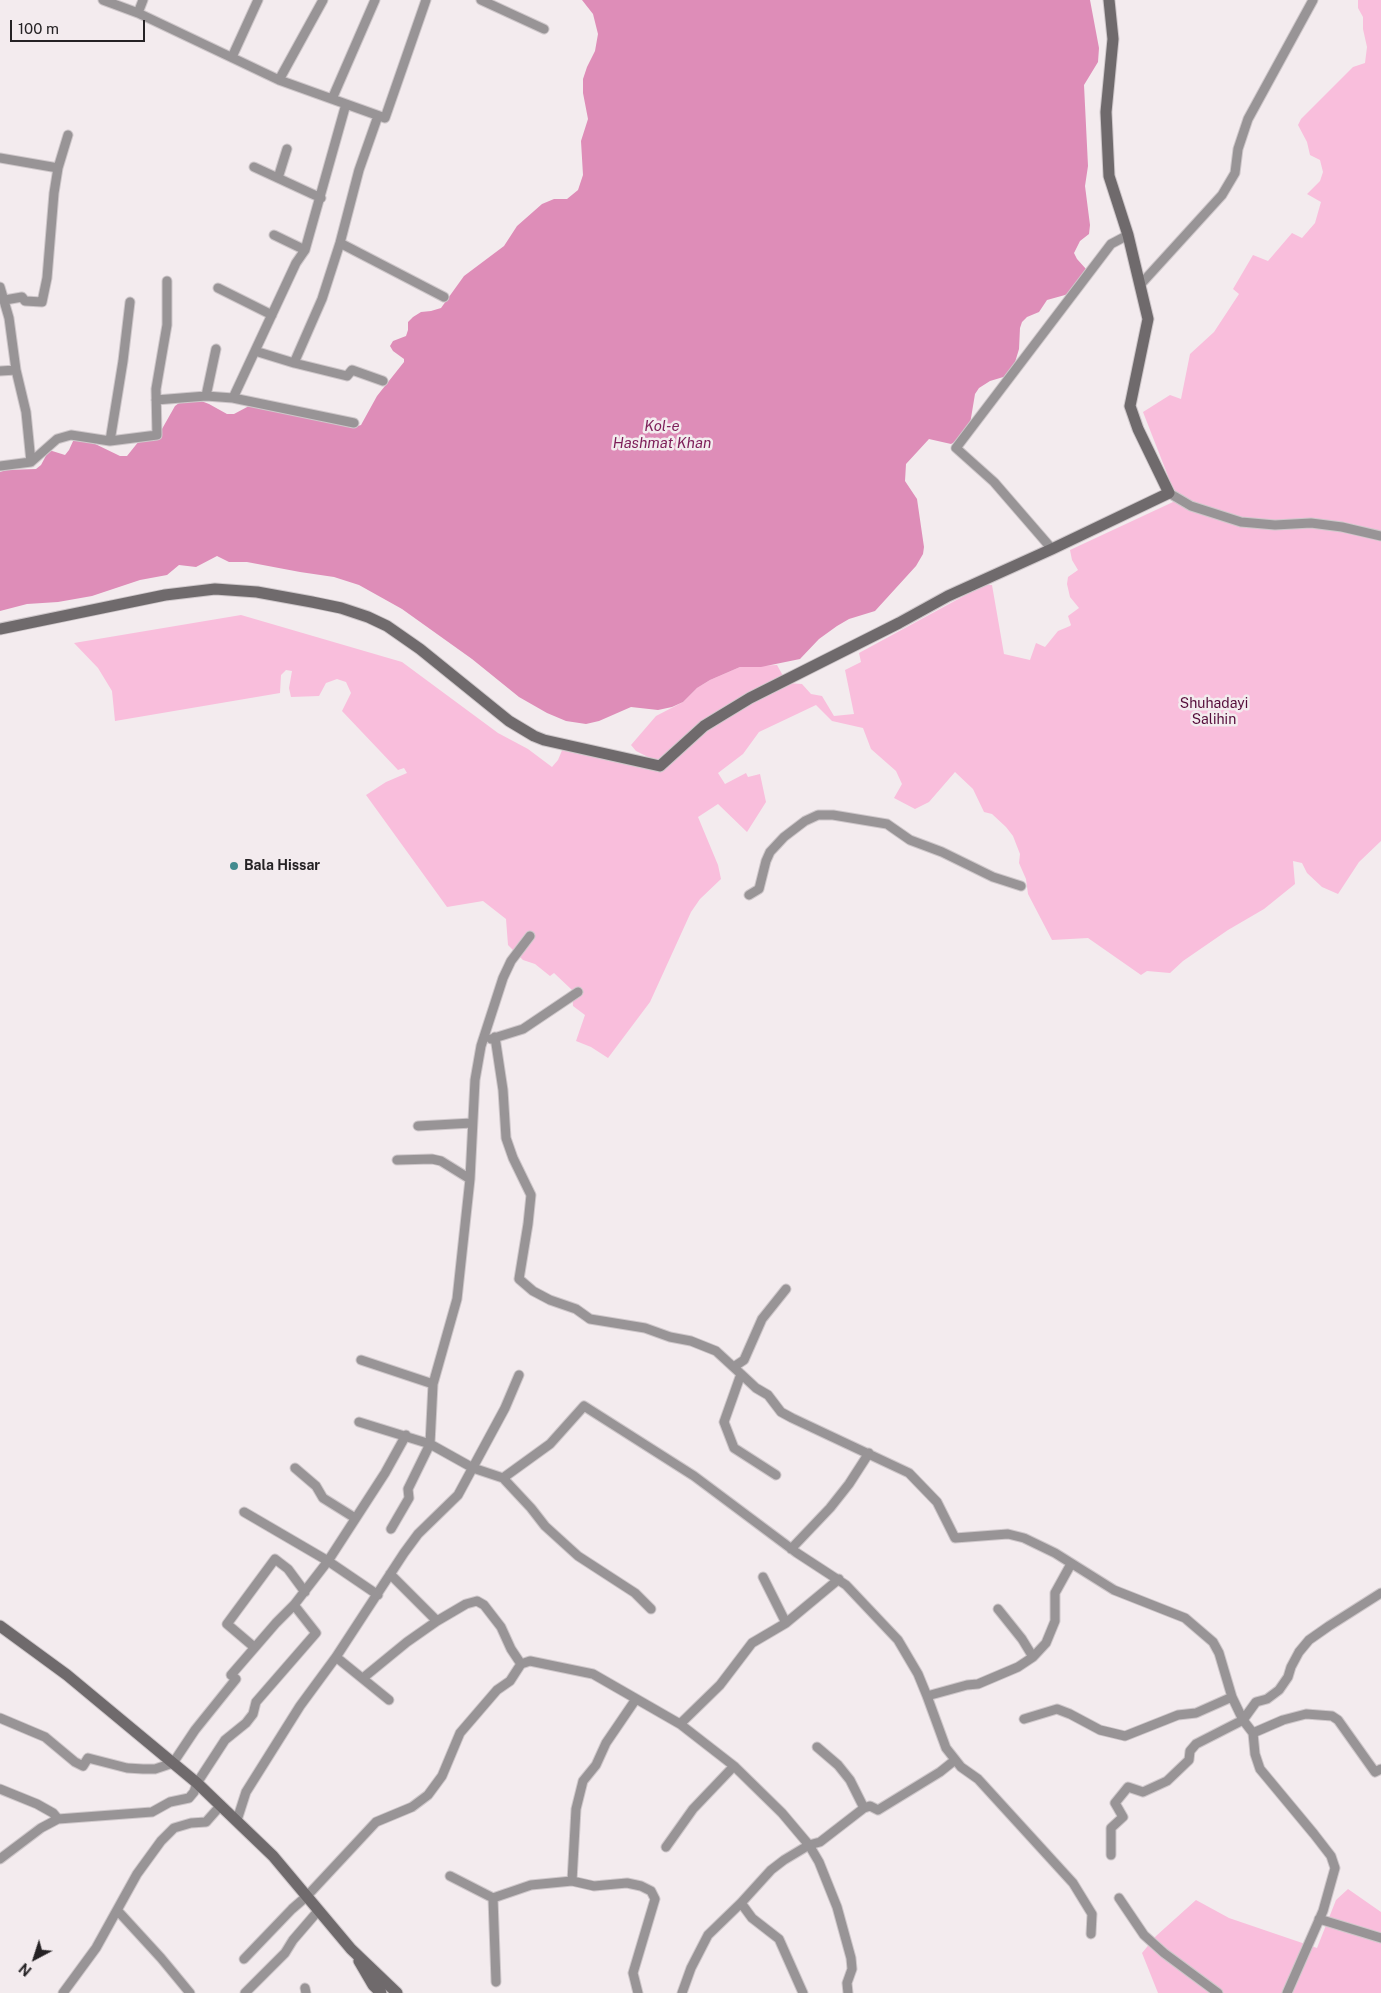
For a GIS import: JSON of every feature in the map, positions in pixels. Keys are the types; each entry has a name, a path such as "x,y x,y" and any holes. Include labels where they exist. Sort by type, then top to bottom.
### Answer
{"street":[{"path":"103,0 138,13 279,80 385,118 426,0"},
{"path":"138,13 143,0"},
{"path":"232,57 258,0"},
{"path":"279,80 323,0"},
{"path":"332,100 375,0"},
{"path":"481,0 544,30"},
{"path":"1109,0 1113,40 1106,112 1109,176 1128,235 1148,319 1130,406 1138,429 1169,493 1191,506 1241,522 1275,525 1311,523 1342,527 1381,536"},
{"path":"1140,285 1222,195 1235,173 1238,149 1248,119 1313,0"},
{"path":"233,398 296,263 305,250 346,104"},
{"path":"294,364 322,299 340,243 359,170 378,116"},
{"path":"5,300 22,297 25,301 42,302 47,278 54,193 58,168 68,135"},
{"path":"278,178 287,149"},
{"path":"0,158 58,168"},
{"path":"254,166 321,198"},
{"path":"274,235 305,250"},
{"path":"1052,549 994,482 956,448 1111,244 1128,235"},
{"path":"340,243 444,297"},
{"path":"0,466 31,462 57,439 71,434 110,441 157,435 156,389 166,325 167,281"},
{"path":"0,287 5,300 4,318 26,412 31,462"},
{"path":"218,288 272,315"},
{"path":"110,441 124,361 130,302"},
{"path":"206,396 216,349"},
{"path":"255,352 294,364 347,376 352,370 383,380"},
{"path":"0,371 16,370"},
{"path":"156,400 206,396 233,398 354,424"},
{"path":"0,629 165,594 215,589 257,592 341,608 387,626 420,649 509,721 534,736 544,740 660,766 704,726 750,698 899,623 948,596 1169,493"},
{"path":"749,895 759,889 770,852 784,837 805,821 818,815 833,815 888,824 910,840 942,852 993,877 1021,886"},
{"path":"391,1529 409,1498 408,1489 430,1444 433,1384 457,1299 470,1179 474,1080 482,1043 503,978 511,961 530,936"},
{"path":"482,1043 523,1029 578,992"},
{"path":"495,1037 503,1090 506,1138 513,1158 531,1195 519,1279 533,1291 550,1300 576,1309 590,1319 645,1328 670,1338 691,1341 716,1351 735,1366 756,1388 768,1395 781,1412 909,1473 937,1502 955,1538 1008,1534 1024,1538 1072,1564 1114,1590 1174,1612 1193,1623 1213,1642 1219,1653 1232,1697 1243,1720 1253,1734 1255,1754 1260,1770 1331,1856 1335,1868 1319,1919 1287,1993"},
{"path":"418,1126 472,1123"},
{"path":"397,1160 441,1161 470,1179"},
{"path":"735,1366 744,1360 762,1319 786,1289"},
{"path":"361,1360 433,1384"},
{"path":"741,1374 724,1422 728,1434 734,1448 776,1476"},
{"path":"237,1820 246,1792 300,1706 336,1657 418,1534 458,1495 505,1408 519,1375"},
{"path":"504,1478 550,1444 584,1406 694,1476 791,1549 839,1579 875,1614 898,1640 918,1674 943,1742 954,1760 978,1780 1073,1883 1092,1914 1091,1934"},
{"path":"359,1422 430,1444 473,1468 504,1478 545,1526 578,1556 635,1593 651,1608"},
{"path":"0,1718 45,1737 75,1762 83,1766 88,1758 135,1769 155,1769 173,1763 195,1730 236,1679 231,1675 254,1647 294,1605 328,1561 385,1473 406,1435"},
{"path":"791,1549 830,1508 849,1484 869,1453"},
{"path":"295,1468 316,1486 323,1498 356,1518"},
{"path":"244,1512 328,1561 378,1595"},
{"path":"254,1647 227,1624 275,1560 288,1569 305,1592"},
{"path":"927,1696 967,1684 978,1684 1018,1667 1033,1657 1046,1643 1055,1621 1055,1593 1072,1564"},
{"path":"390,1574 436,1621"},
{"path":"763,1576 786,1623"},
{"path":"680,1724 720,1685 752,1643 786,1623 839,1579"},
{"path":"1111,1855 1111,1828 1123,1817 1115,1802 1128,1786 1143,1792 1168,1781 1189,1760 1190,1751 1196,1744 1243,1720 1256,1702 1267,1699 1280,1690 1299,1652 1309,1640 1381,1593"},
{"path":"363,1678 436,1621 466,1604 477,1601 484,1605 501,1627 511,1649 521,1664"},
{"path":"0,1859 41,1828 58,1819 152,1812 170,1802 189,1798 225,1740 246,1723 253,1714 256,1702 316,1633 294,1605"},
{"path":"998,1609 1022,1639 1033,1657"},
{"path":"0,1626 67,1675 221,1805 273,1856 351,1949 396,1993"},
{"path":"336,1657 389,1700"},
{"path":"244,1959 307,1896 376,1822 412,1807 428,1795 442,1776 460,1733 497,1690 510,1681 521,1664 530,1661 593,1674 680,1724 734,1766 782,1813 810,1845 819,1862 845,1932 852,1969 847,1983 848,1993"},
{"path":"1024,1719 1057,1709 1100,1730 1125,1736 1178,1715 1196,1713 1232,1697"},
{"path":"572,1881 576,1808 583,1781 596,1765 606,1743 636,1699"},
{"path":"1253,1734 1283,1720 1306,1714 1332,1716 1338,1720 1375,1772 1381,1769"},
{"path":"816,1747 838,1765 850,1780 864,1808"},
{"path":"682,1993 691,1968 708,1935 771,1870 810,1845 820,1842 864,1808 870,1806 878,1810 940,1772 954,1760"},
{"path":"666,1847 692,1809 734,1766"},
{"path":"0,1789 37,1804 58,1819"},
{"path":"63,1993 96,1948 137,1874 161,1841 174,1828 191,1823 206,1822 221,1805"},
{"path":"450,1876 493,1898 531,1885 572,1881 594,1886 627,1883 641,1886 650,1891 655,1899 633,1973 638,1993"},
{"path":"493,1898 496,1982"},
{"path":"1119,1898 1144,1935 1164,1953 1218,1993"},
{"path":"741,1903 752,1918 779,1939 803,1993"},
{"path":"117,1910 190,1993"},
{"path":"245,1993 285,1953 293,1940 318,1911"},
{"path":"1319,1919 1381,1938"},
{"path":"351,1949 373,1984 381,1993"}],"green space":[{"name":"Shuhadayi Salihin","path":"1358,0 1381,0 1381,841 1359,862 1338,894 1322,887 1307,873 1302,863 1293,861 1295,884 1264,909 1228,930 1183,961 1170,973 1147,971 1141,975 1088,938 1052,940 1028,894 1026,879 1019,863 1020,854 1013,836 992,814 984,812 973,789 955,772 929,802 915,809 894,798 902,784 896,771 871,749 863,728 832,721 816,705 759,732 743,754 718,773 725,784 746,773 748,777 760,774 766,802 747,832 718,804 698,817 718,865 721,879 700,899 691,912 650,1002 608,1058 591,1047 576,1041 585,1015 573,1006 572,990 554,973 550,976 535,964 523,960 508,945 506,919 483,901 447,907 366,795 386,782 407,773 404,768 398,770 342,711 351,693 346,682 337,679 326,683 319,696 291,697 289,688 292,671 286,670 281,675 280,693 115,721 112,691 98,668 74,643 241,615 402,662 498,733 528,749 552,767 558,760 563,748 652,759 636,751 631,745 656,716 683,702 697,688 710,680 740,667 777,665 787,683 802,684 811,694 822,696 834,716 854,714 845,670 861,662 859,653 984,585 992,585 1004,654 1030,660 1036,643 1045,647 1058,631 1071,625 1068,616 1079,608 1070,597 1067,584 1068,577 1078,570 1072,560 1070,550 1173,502 1168,476 1143,412 1170,395 1181,399 1190,354 1214,332 1239,294 1233,289 1253,255 1268,261 1292,233 1302,238 1315,223 1321,202 1307,194 1320,181 1323,172 1320,160 1310,155 1307,142 1298,125 1301,119 1353,67 1365,63 1367,47 1363,29 1363,17 1358,8"},
{"path":"1348,1889 1381,1912 1381,1993 1158,1993 1142,1953 1156,1936 1196,1900 1229,1918 1317,1948 1336,1900"}],"water":[{"name":"Kol-e Hashmat Khan","path":"582,0 1090,0 1099,48 1098,62 1084,85 1088,166 1085,186 1090,225 1089,234 1080,241 1074,253 1086,269 1078,288 1065,295 1047,300 1039,312 1027,317 1022,322 1019,349 1010,375 990,381 979,388 975,394 970,424 958,440 951,444 929,439 906,464 905,481 917,499 924,547 923,554 916,566 875,611 849,619 837,626 819,639 800,659 761,667 740,667 710,680 697,688 683,702 672,707 658,710 631,707 599,721 586,724 566,721 547,713 519,697 472,659 402,609 359,585 334,577 247,562 229,562 217,556 196,567 179,565 167,575 140,580 92,596 58,602 27,604 0,611 0,472 36,469 41,465 49,450 65,455 74,439 89,441 120,456 127,456 139,441 158,436 175,406 183,400 196,399 227,414 234,414 249,406 285,408 328,422 355,427 361,425 377,396 404,362 404,359 393,351 390,346 393,341 406,336 408,322 421,312 441,308 464,276 504,246 517,226 542,204 554,199 567,199 578,190 583,175 581,141 588,119 583,93 583,79 595,51 598,34 593,14"}],"place":[{"name":"Bala Hissar","path":"234,866"}]}
